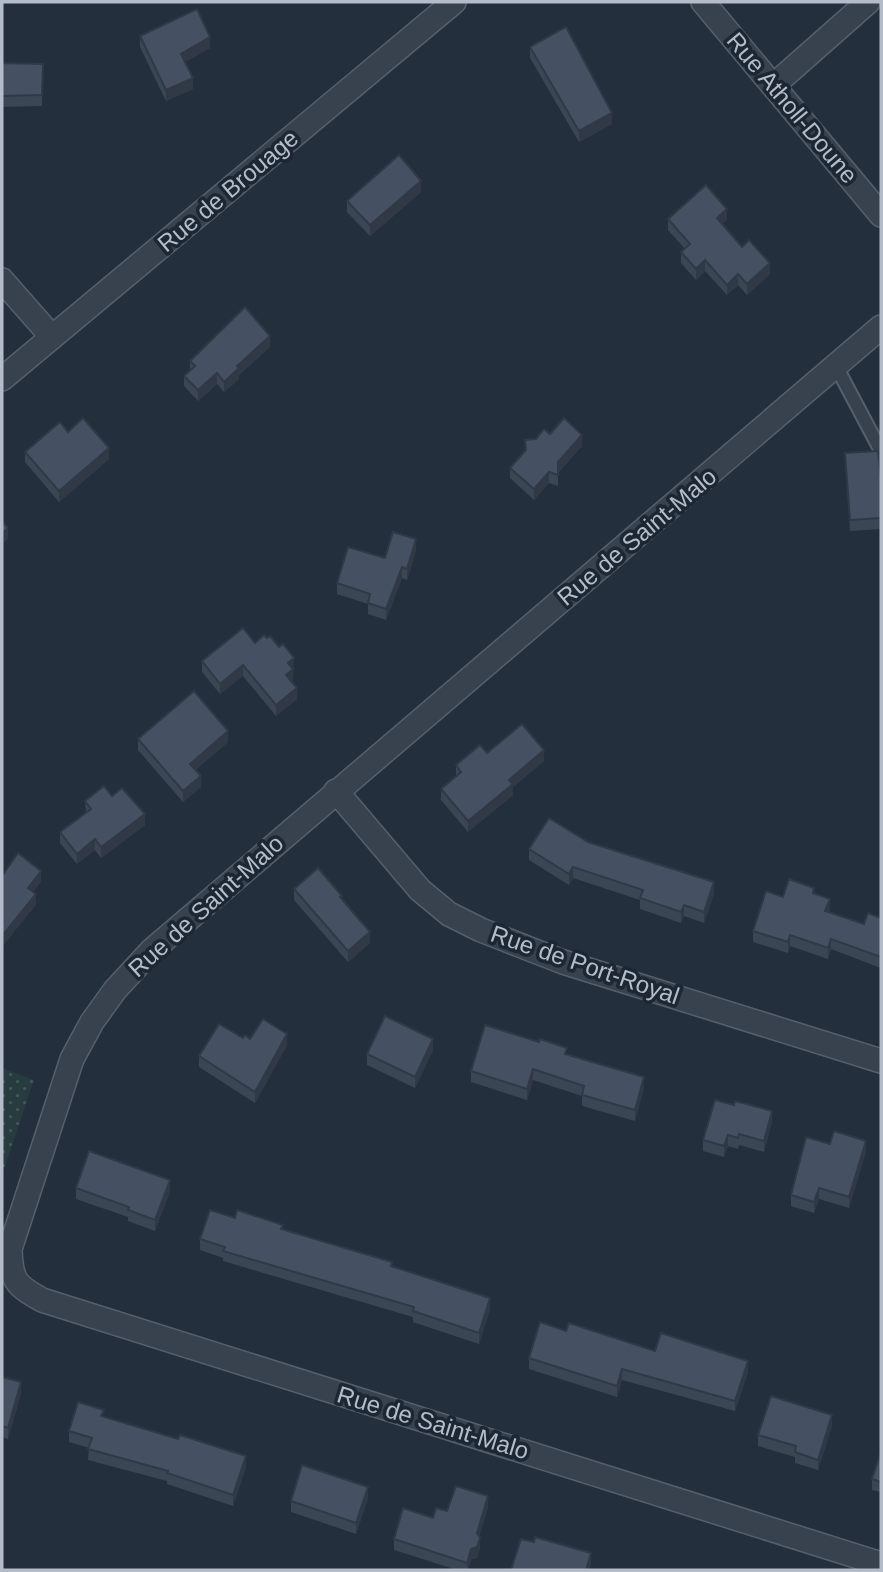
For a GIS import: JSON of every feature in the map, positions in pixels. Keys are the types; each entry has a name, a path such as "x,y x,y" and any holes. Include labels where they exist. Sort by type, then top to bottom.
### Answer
{"street":[{"name":"Rue de Brouage","path":"2,379 454,2"},
{"name":"Rue Atholl-Doune","path":"703,2 881,215"},
{"path":"774,85 868,2"},
{"path":"2,280 52,337"},
{"name":"Rue de Saint-Malo","path":"881,327 838,368 151,951 115,990 92,1022 72,1059 10,1249 10,1272 20,1288 42,1300 881,1564"},
{"name":"Rue de Port-Royal","path":"336,792 420,890 449,914 481,930 563,962 881,1061"}],"lane":[{"path":"838,368 881,451"}],"green space":[{"path":"2,1068 34,1080 2,1175"}],"building":[{"path":"197,9 210,37 181,54 193,78 166,90 140,36"},
{"path":"566,27 612,113 579,131 530,47"},
{"path":"2,63 43,64 42,95 2,96"},
{"path":"399,155 421,181 370,225 347,201"},
{"path":"706,185 727,209 717,218 742,247 749,240 770,263 747,284 738,274 727,285 705,260 696,269 681,252 690,244 668,219"},
{"path":"245,307 270,336 237,366 239,368 224,382 217,373 198,390 184,376 195,366 190,361"},
{"path":"83,418 109,448 59,491 25,452 60,422 68,432"},
{"path":"564,418 582,435 558,462 558,475 549,472 534,489 510,468 526,450 525,440 536,439 544,429 550,434"},
{"path":"878,451 881,518 850,520 845,453"},
{"path":"2,521 8,528 2,533"},
{"path":"393,532 416,539 407,569 402,567 386,609 368,603 370,594 337,583 348,547 385,558"},
{"path":"243,628 255,643 264,635 267,638 270,636 279,647 283,644 294,658 288,663 293,669 286,675 297,688 276,705 243,665 220,684 202,661"},
{"path":"194,691 228,731 190,764 201,776 183,791 138,739"},
{"path":"522,724 544,750 509,780 513,784 468,821 441,789 461,772 456,765 480,745 487,753"},
{"path":"104,786 112,796 122,788 145,814 101,847 95,839 77,854 60,832 91,809 85,801"},
{"path":"549,818 588,842 714,882 704,912 684,905 681,912 640,898 643,890 573,867 569,874 529,849"},
{"path":"18,853 41,871 28,888 36,894 2,936 2,876"},
{"path":"318,868 370,932 348,951 294,889"},
{"path":"789,879 814,888 813,893 830,899 825,911 864,924 868,913 881,918 881,957 831,939 828,948 790,935 788,942 753,931 766,891 783,897"},
{"path":"385,1016 433,1039 415,1077 367,1054"},
{"path":"263,1019 287,1034 255,1092 199,1056 219,1024 243,1038 245,1035 250,1039"},
{"path":"485,1025 539,1042 540,1039 567,1048 565,1054 644,1077 635,1110 582,1095 584,1086 533,1069 527,1089 471,1071"},
{"path":"715,1100 734,1105 735,1101 772,1111 764,1141 739,1134 738,1138 728,1135 724,1146 703,1140"},
{"path":"834,1131 866,1141 849,1197 819,1188 814,1202 791,1195 806,1137 830,1144"},
{"path":"89,1151 170,1180 155,1220 128,1210 129,1207 76,1188"},
{"path":"210,1210 235,1218 237,1210 283,1225 281,1229 392,1262 391,1266 490,1298 479,1333 413,1311 414,1307 223,1251 225,1247 200,1239"},
{"path":"540,1322 566,1331 569,1323 655,1351 661,1333 748,1361 735,1401 622,1369 617,1386 529,1358"},
{"path":"2,1377 21,1382 8,1428 2,1426"},
{"path":"771,1396 832,1415 818,1460 795,1452 796,1446 758,1435"},
{"path":"78,1402 104,1410 101,1416 178,1439 180,1435 246,1456 233,1495 167,1473 168,1471 88,1449 92,1438 69,1431"},
{"path":"881,1452 881,1482 872,1479"},
{"path":"302,1465 368,1487 356,1523 291,1501"},
{"path":"456,1486 488,1496 477,1533 480,1538 477,1547 471,1549 467,1563 394,1539 403,1508 433,1518 436,1508 447,1511"},
{"path":"535,1537 591,1553 586,1570 511,1570 521,1539 534,1542"}]}
